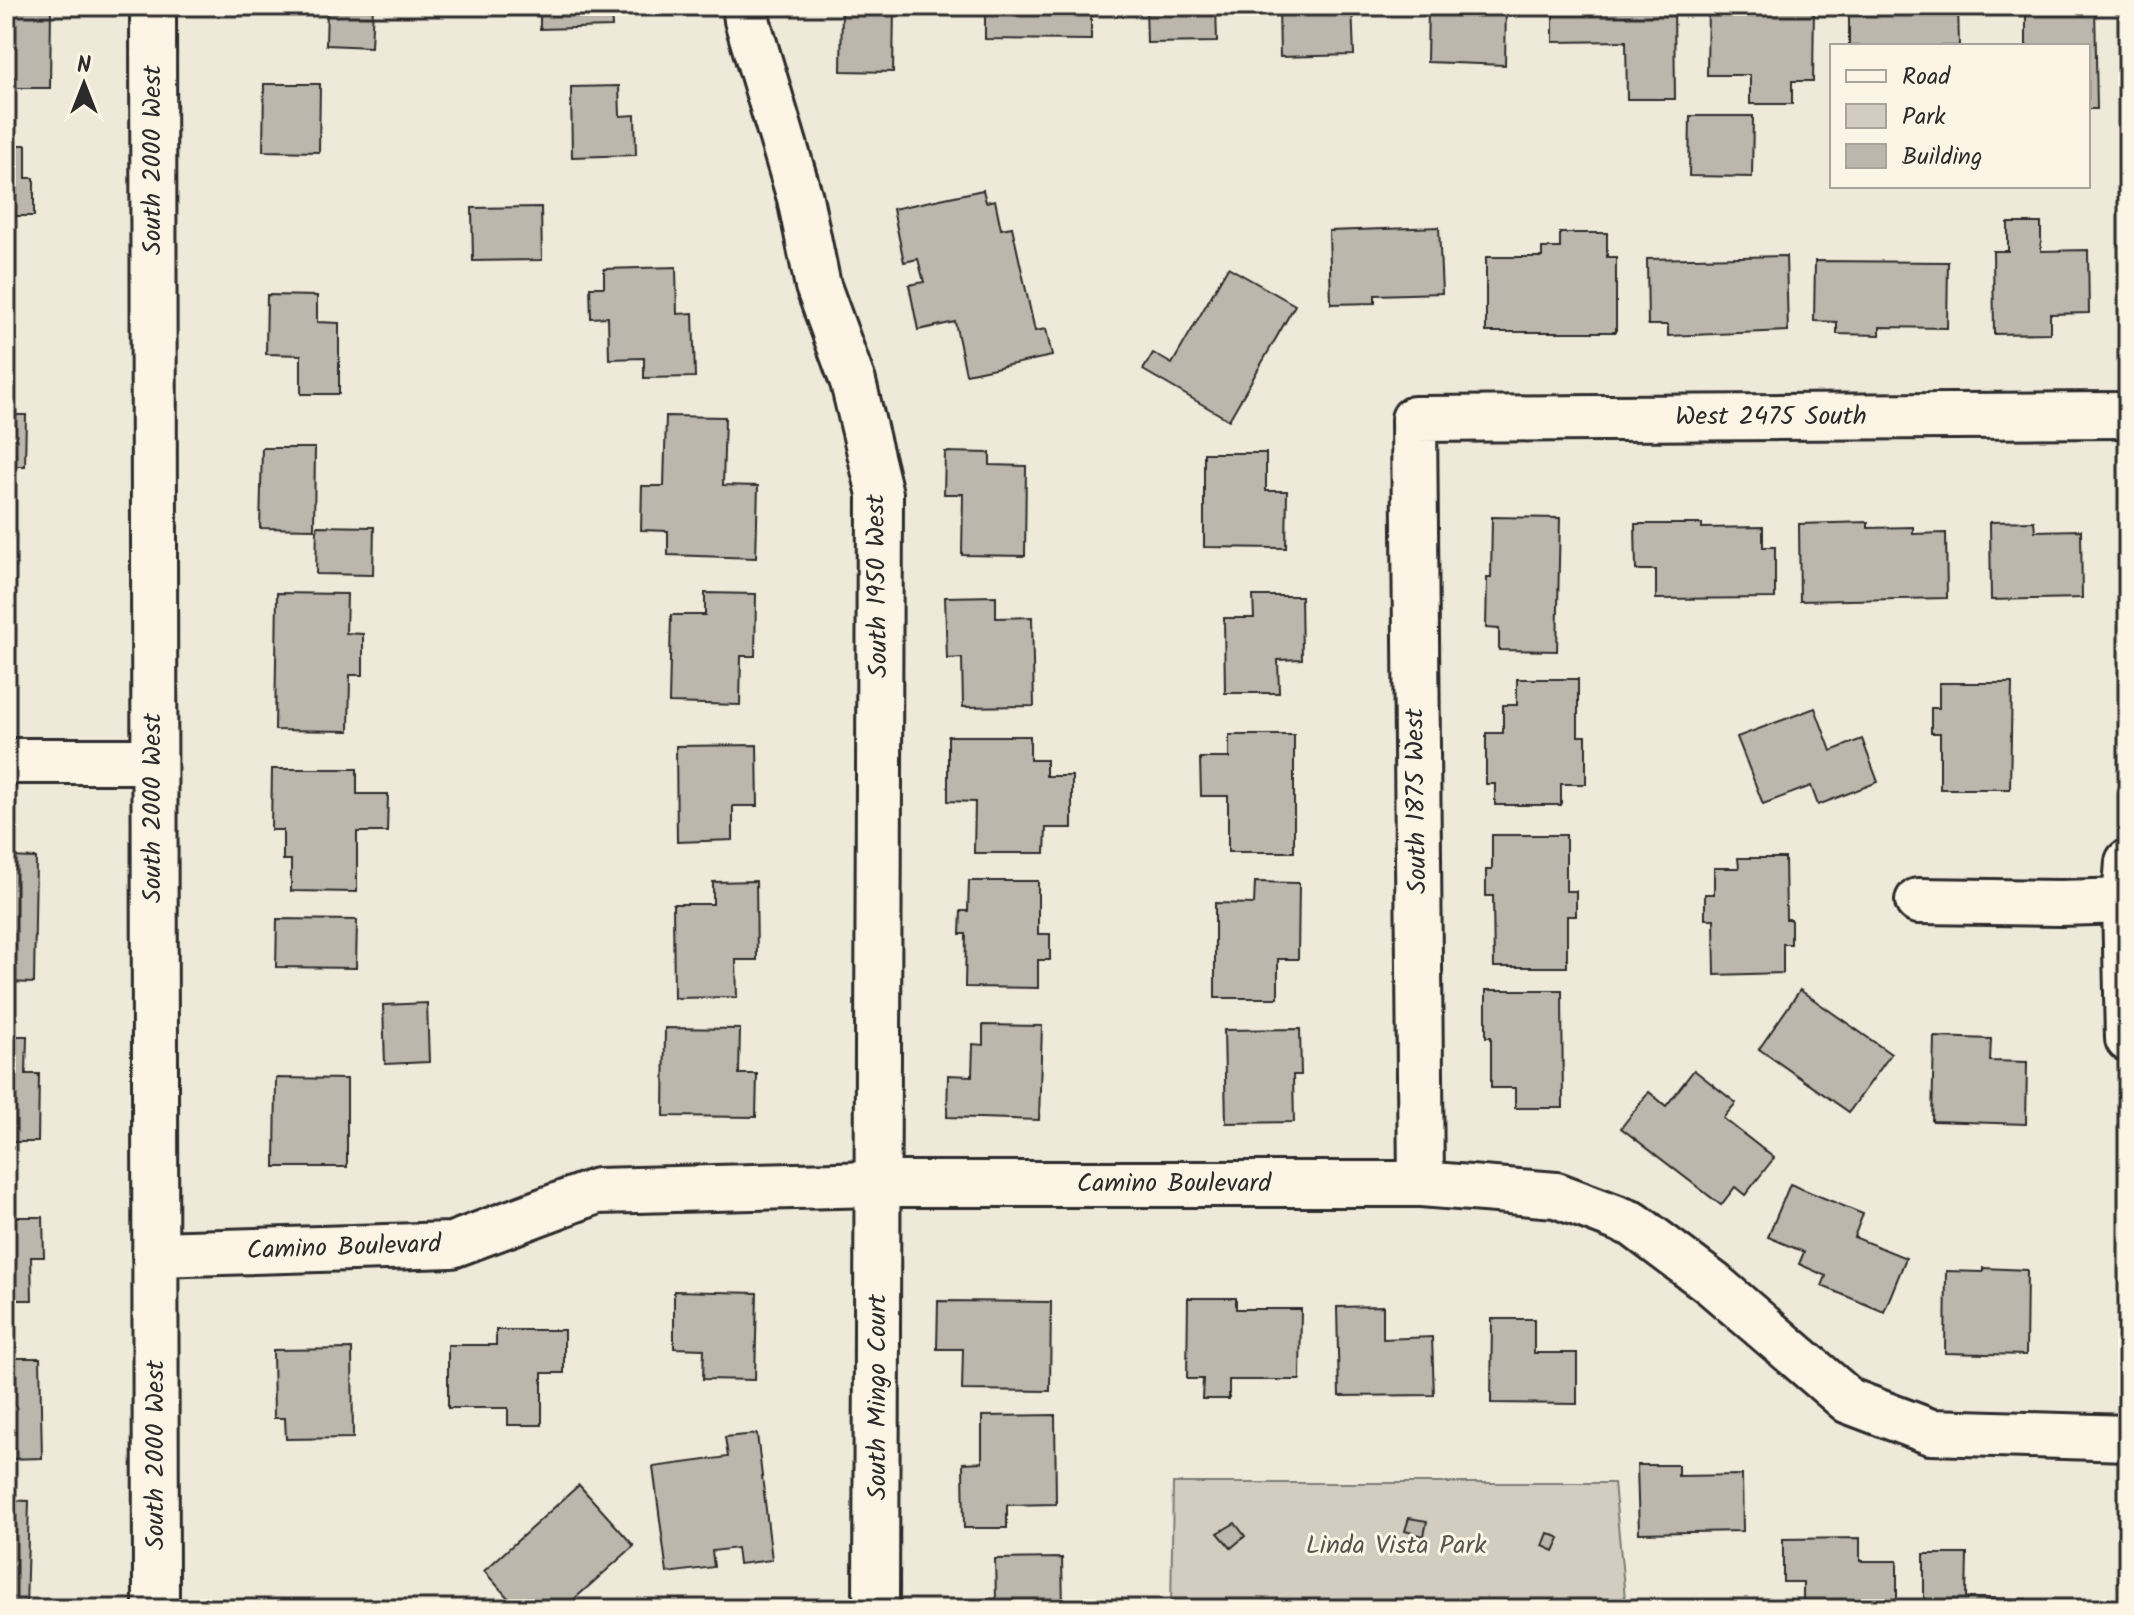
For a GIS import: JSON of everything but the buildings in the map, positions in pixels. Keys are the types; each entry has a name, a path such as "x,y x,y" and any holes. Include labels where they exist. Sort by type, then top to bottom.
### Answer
{"street":[{"name":"South 2000 West","path":"153,6 156,1609"},
{"name":"South 1950 West","path":"745,6 800,198 818,286 853,382 880,494 878,1184"},
{"name":"West 2475 South","path":"1414,419 2128,415"},
{"name":"South 1875 West","path":"1414,419 1421,1184"},
{"path":"6,761 153,761"},
{"path":"1918,901 2060,903 2127,888 2128,1039"},
{"name":"Camino Boulevard","path":"155,1254 452,1245 597,1191 878,1184 1421,1184 1556,1195 1633,1224 1713,1284 1849,1401 1931,1432 2128,1438"},
{"name":"South Mingo Court","path":"876,1609 878,1184"}],"green space":[{"name":"Linda Vista Park","path":"1173,1483 1614,1483 1626,1609 1171,1609"}]}
